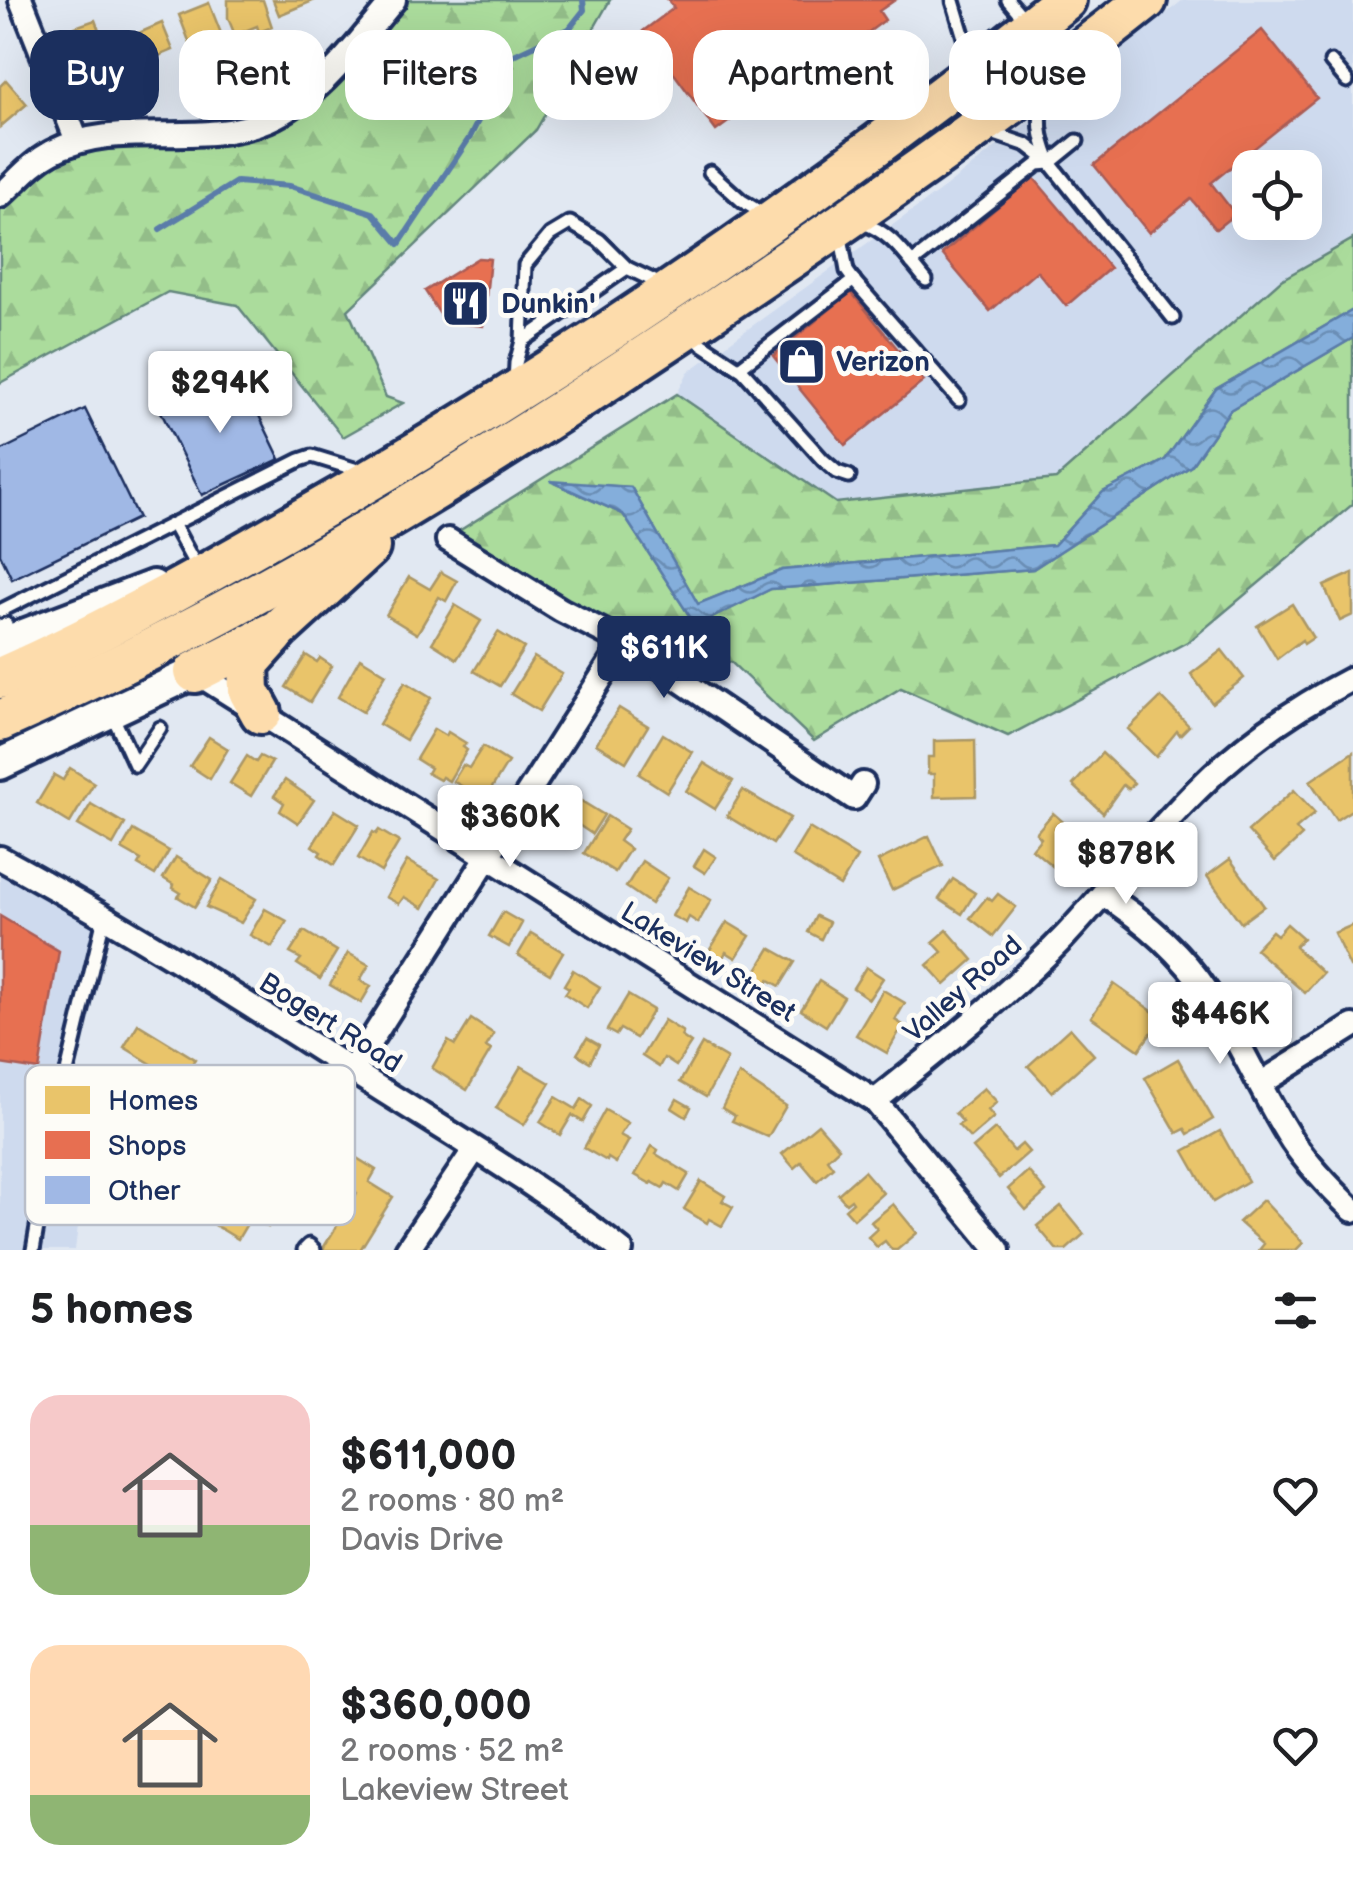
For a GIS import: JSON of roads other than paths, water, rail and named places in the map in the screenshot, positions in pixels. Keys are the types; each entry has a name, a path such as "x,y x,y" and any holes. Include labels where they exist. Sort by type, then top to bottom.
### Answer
{"highway":[{"path":"1020,13 1064,0"},
{"path":"1107,30 1146,0"},
{"path":"0,678 258,545 515,395 775,220 949,91"},
{"path":"0,721 160,644 424,497 682,331 988,120"},
{"path":"261,713 250,690 248,664 278,630 424,497"},
{"path":"198,568 258,545"},
{"path":"195,672 278,630"}],"street":[{"path":"21,0 77,141"},
{"path":"0,196 48,154 77,141 112,134 204,135 236,131 268,120 320,84 394,0"},
{"path":"448,540 561,610 624,642 854,798 863,784"},
{"path":"4,627 198,568"},
{"path":"355,1065 624,642"},
{"path":"0,764 195,672"},
{"name":"Lakeview Street","path":"195,672 875,1101 998,1250"},
{"name":"Valley Road","path":"875,1101 988,1009 1234,756 1280,721 1353,678"},
{"name":"Bogert Road","path":"0,858 105,914 344,1065"},
{"path":"1103,894 1157,933 1186,964 1209,994 1293,1142 1322,1180 1353,1210"},
{"path":"1260,1084 1353,1026"},
{"name":"Bogert Road","path":"355,1072 555,1201 621,1250"},
{"path":"407,1250 474,1149"}],"lane":[{"path":"953,1 962,30"},
{"path":"1331,62 1348,80"},
{"path":"1039,120 1040,137 1050,163"},
{"path":"977,128 1027,144 1050,163 1172,318"},
{"path":"912,263 1038,164 1050,163 1077,141"},
{"path":"710,172 742,201 775,220"},
{"path":"926,280 897,246 872,226 844,221 841,252 854,280 959,400"},
{"path":"515,395 516,363 522,340 524,265 550,235 570,223 599,240 627,268 674,290"},
{"path":"522,340 627,268"},
{"path":"739,368 854,280"},
{"path":"682,331 739,368 823,460 849,476"},
{"path":"4,627 172,524 312,456 378,476"},
{"path":"172,524 198,568"},
{"path":"112,712 135,766 160,728"},
{"path":"69,1065 105,914"},
{"path":"34,1250 38,1225"},
{"path":"304,1250 309,1245 314,1250"}],"water":[{"path":"1353,310 1353,338 1230,410 1191,466 1033,569 771,589 696,626 623,514 550,481 631,487 698,604 782,570 1054,545 1103,492 1165,460 1216,389"}],"waterway":[{"path":"160,229 236,182 290,186 373,213 399,244 470,137 510,57 569,29 584,10 583,0"}],"place":[{"name":"Dunkin'","path":"466,303"},
{"name":"Verizon","path":"801,361"}]}
